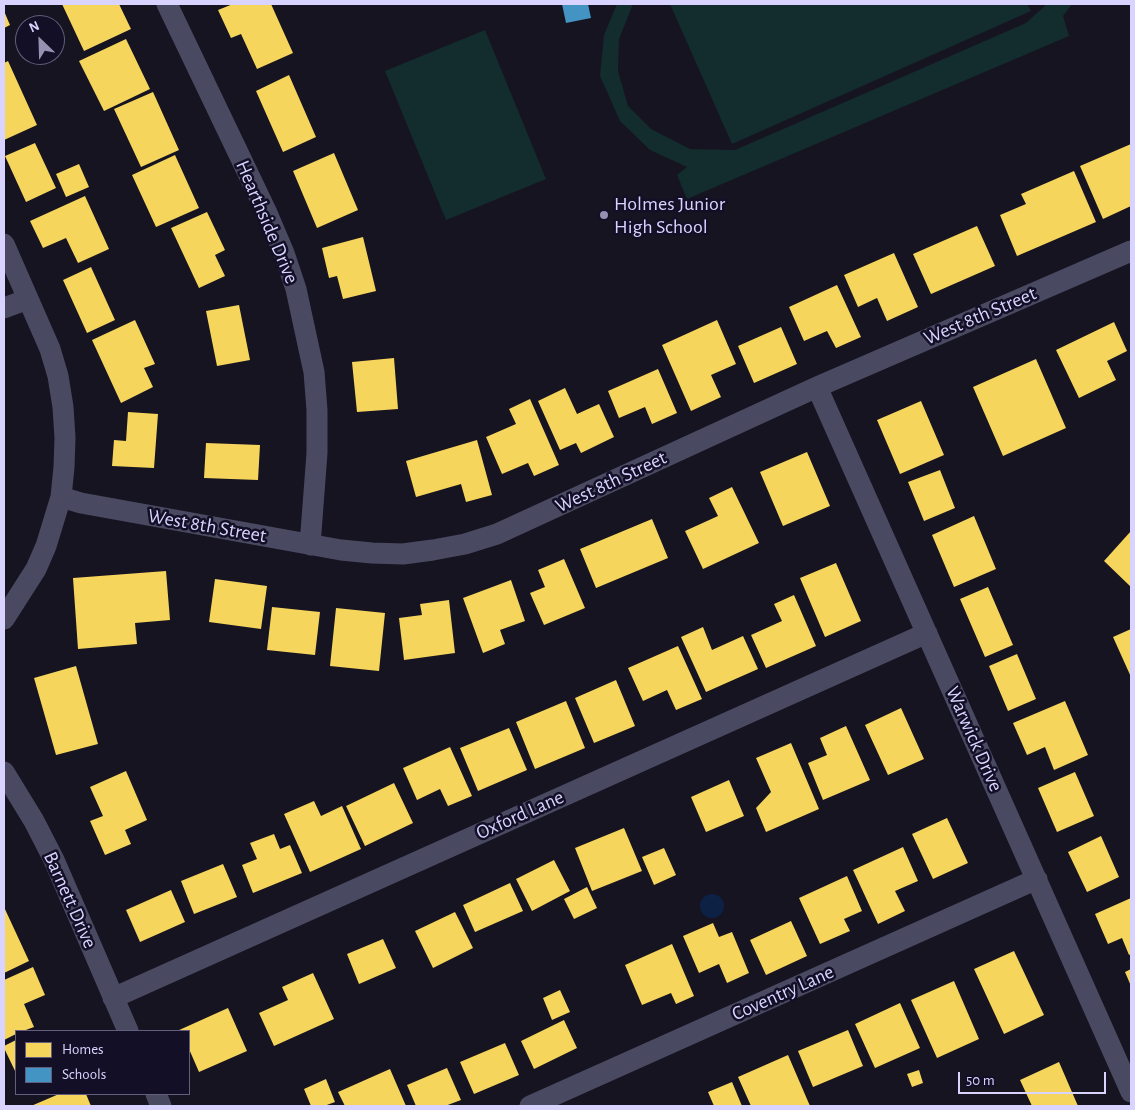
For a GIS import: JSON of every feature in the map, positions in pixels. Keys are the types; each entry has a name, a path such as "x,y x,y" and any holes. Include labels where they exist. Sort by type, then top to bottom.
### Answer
{"street":[{"name":"Hearthside Drive","path":"167,4 267,213 284,253 296,289 314,372 317,410 317,453 310,545"},
{"path":"4,244 50,349 58,376 63,407 64,467 61,498 46,546 36,569 4,619"},
{"name":"West 8th Street","path":"61,498 310,545 372,553 403,554 449,547 497,534 817,387 1131,251"},
{"path":"4,308 28,299"},
{"name":"Warwick Drive","path":"817,387 1131,1092"},
{"name":"Oxford Lane","path":"114,998 927,633"},
{"name":"Barnett Drive","path":"4,772 34,821 54,860 128,1030"},
{"name":"Coventry Lane","path":"530,1106 1036,879"}],"green space":[{"path":"617,4 633,4 619,39 618,71 628,106 651,129 690,149 735,150 1026,23 1047,4 1072,4 1063,16 1069,36 687,199 677,175 687,167 650,150 620,121 600,76 604,35"},
{"path":"670,4 1027,4 1031,11 732,144"},
{"path":"485,30 546,179 446,220 385,71"}],"water":[{"path":"712,894 720,898 724,906 720,914 712,918 704,914 700,906 704,898"}],"building: Homes":[{"path":"62,4 119,4 131,29 84,51"},
{"path":"233,4 271,4 293,53 257,69 241,34 231,38 218,10"},
{"path":"4,11 10,25 4,28"},
{"path":"126,39 150,89 104,111 79,61"},
{"path":"8,61 37,125 4,140 4,63"},
{"path":"289,75 316,137 283,152 256,91"},
{"path":"153,92 179,150 141,167 114,109"},
{"path":"35,143 56,188 26,202 5,156"},
{"path":"1131,144 1131,206 1103,219 1080,166"},
{"path":"334,153 358,210 317,228 293,171"},
{"path":"175,155 199,208 156,227 132,175"},
{"path":"79,164 89,187 66,197 56,174"},
{"path":"1074,171 1096,222 1017,256 1000,215 1026,204 1021,194"},
{"path":"85,196 109,249 78,263 66,238 43,248 30,221"},
{"path":"207,212 225,250 215,255 225,276 199,288 171,228"},
{"path":"977,226 995,266 931,294 913,254"},
{"path":"363,237 376,291 343,299 337,276 329,278 322,248"},
{"path":"894,253 918,307 887,321 877,298 858,307 844,275"},
{"path":"91,267 115,320 87,333 63,280"},
{"path":"837,285 861,337 836,348 827,331 804,341 789,307"},
{"path":"239,305 250,360 217,366 206,311"},
{"path":"135,320 155,364 144,368 153,387 121,403 92,340"},
{"path":"717,320 736,364 711,375 721,397 691,411 662,345"},
{"path":"1114,322 1127,351 1107,361 1116,380 1079,398 1056,350"},
{"path":"781,327 797,364 754,383 738,346"},
{"path":"394,358 398,409 357,412 352,362"},
{"path":"1036,359 1066,428 1003,456 973,387"},
{"path":"658,369 677,413 652,424 645,407 619,418 608,391"},
{"path":"565,388 577,414 599,404 614,437 581,453 576,443 560,450 538,401"},
{"path":"530,399 559,465 534,476 528,463 502,474 486,437 516,424 509,409"},
{"path":"921,401 944,455 900,474 877,420"},
{"path":"128,412 158,414 154,468 112,466 114,440 126,441"},
{"path":"477,440 492,495 466,502 461,484 416,497 406,461"},
{"path":"206,443 260,445 258,480 204,478"},
{"path":"807,452 830,506 783,526 760,472"},
{"path":"940,470 955,508 924,521 908,482"},
{"path":"732,487 759,543 703,569 685,531 718,516 709,498"},
{"path":"974,516 996,569 954,587 932,535"},
{"path":"652,519 668,558 596,588 580,549"},
{"path":"1131,531 1131,587 1104,561"},
{"path":"564,559 585,608 544,625 530,593 545,587 538,570"},
{"path":"836,563 861,621 825,637 800,578"},
{"path":"166,571 170,620 135,623 137,644 78,649 73,578"},
{"path":"215,579 267,586 261,629 209,622"},
{"path":"511,580 525,621 500,630 505,644 483,653 463,598"},
{"path":"988,587 1013,645 985,657 960,599"},
{"path":"794,595 816,646 766,668 751,635 782,621 774,604"},
{"path":"449,600 455,653 404,660 399,618 422,615 420,604"},
{"path":"272,607 320,612 315,655 267,650"},
{"path":"336,608 385,613 379,671 330,666"},
{"path":"703,627 712,650 743,636 758,669 706,692 681,637"},
{"path":"1131,629 1131,677 1113,637"},
{"path":"678,646 702,699 676,710 667,690 643,701 628,668"},
{"path":"1017,654 1036,699 1008,711 989,666"},
{"path":"76,666 98,744 56,755 34,678"},
{"path":"616,680 635,726 594,743 575,698"},
{"path":"566,701 585,748 535,769 516,722"},
{"path":"1065,701 1088,755 1054,770 1045,747 1027,755 1013,723"},
{"path":"901,708 924,759 888,775 865,725"},
{"path":"846,726 870,780 823,800 808,763 827,755 820,738"},
{"path":"509,728 527,770 478,791 460,748"},
{"path":"791,743 819,809 766,832 756,808 771,792 756,758"},
{"path":"450,747 472,796 448,806 440,789 417,800 403,768"},
{"path":"126,771 147,820 125,830 131,844 105,855 90,821 103,816 90,787"},
{"path":"1075,772 1094,816 1057,832 1038,788"},
{"path":"729,780 744,816 706,832 691,797"},
{"path":"394,783 413,823 365,846 346,806"},
{"path":"314,801 321,816 342,806 361,849 310,872 284,814"},
{"path":"947,818 968,863 933,879 912,834"},
{"path":"624,828 642,871 592,891 575,848"},
{"path":"274,834 280,849 290,845 302,873 253,893 242,865 257,859 250,843"},
{"path":"1101,836 1119,877 1087,892 1068,852"},
{"path":"903,847 918,881 895,891 905,911 878,924 853,870"},
{"path":"664,848 676,875 654,885 642,857"},
{"path":"554,860 570,891 532,911 516,879"},
{"path":"223,864 237,897 194,914 181,881"},
{"path":"847,876 862,911 844,919 850,931 820,944 799,898"},
{"path":"510,883 523,911 475,932 463,905"},
{"path":"587,887 597,908 574,919 564,899"},
{"path":"171,890 185,922 140,942 126,910"},
{"path":"1131,898 1131,954 1129,955 1122,938 1108,944 1095,914"},
{"path":"4,907 29,961 4,973"},
{"path":"455,912 473,948 433,968 415,931"},
{"path":"791,921 807,956 766,975 750,940"},
{"path":"713,923 719,937 732,932 749,973 727,983 719,964 699,973 683,936"},
{"path":"383,939 396,968 359,984 347,954"},
{"path":"672,944 694,996 676,1004 671,993 642,1005 625,965"},
{"path":"1014,951 1044,1015 1004,1034 974,969"},
{"path":"33,967 45,995 24,1004 34,1027 26,1030 15,1030 15,1034 4,1040 4,980"},
{"path":"1131,969 1131,986 1125,972"},
{"path":"313,973 334,1019 274,1046 259,1013 288,1000 282,987"},
{"path":"954,981 979,1039 937,1058 911,1000"},
{"path":"560,990 570,1012 552,1020 543,998"},
{"path":"900,1003 920,1048 875,1068 855,1024"},
{"path":"228,1008 247,1051 199,1072 190,1051 190,1030 179,1030"},
{"path":"564,1020 577,1048 534,1069 521,1041"},
{"path":"848,1030 863,1066 813,1087 798,1051"},
{"path":"15,1040 15,1071 4,1048 4,1046"},
{"path":"505,1043 519,1075 474,1094 460,1062"},
{"path":"788,1055 810,1106 751,1106 738,1077"},
{"path":"1059,1062 1078,1106 1032,1106 1020,1080"},
{"path":"447,1068 461,1100 445,1106 416,1106 407,1085"},
{"path":"390,1069 406,1106 345,1106 338,1092"},
{"path":"919,1070 923,1083 912,1087 907,1074"},
{"path":"326,1079 335,1102 324,1106 311,1106 304,1089"},
{"path":"732,1082 742,1106 714,1106 708,1092"},
{"path":"57,1095 86,1095 91,1106 31,1106"}],"building: Schools":[{"path":"562,4 588,4 591,18 566,23"}],"place":[{"name":"Holmes Junior High School","path":"604,215"}]}
